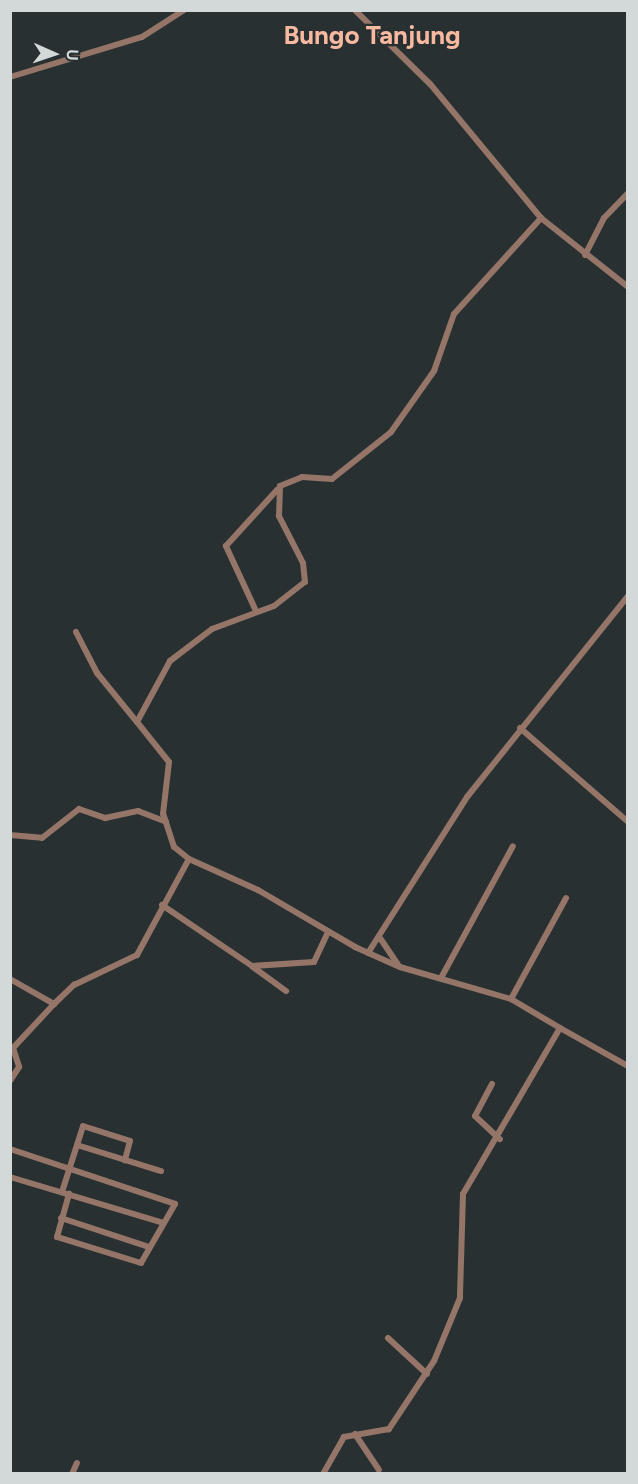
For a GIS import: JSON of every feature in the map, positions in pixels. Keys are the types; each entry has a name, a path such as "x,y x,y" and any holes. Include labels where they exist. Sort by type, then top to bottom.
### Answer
{"street":[{"path":"10,77 142,37 184,10"},
{"path":"355,10 430,84 541,218 627,287"},
{"path":"585,255 604,218 627,193"},
{"path":"256,611 226,546 288,479 332,478 392,432 434,371 454,314 541,218"},
{"path":"137,722 180,649 230,619 256,611 294,593 307,574 279,516 277,490"},
{"path":"368,953 380,938 467,797 627,596"},
{"path":"75,632 97,673 169,762 166,822 174,847 189,859 258,890 327,934 400,967 511,999 627,1066"},
{"path":"520,728 627,822"},
{"path":"10,835 42,838 80,809 105,818 138,811 166,822"},
{"path":"441,978 513,846"},
{"path":"10,1081 19,1066 13,1048 54,1004 74,986 137,955 162,905 189,859"},
{"path":"511,999 566,898"},
{"path":"162,905 286,991"},
{"path":"252,966 314,962 327,934"},
{"path":"380,938 400,967"},
{"path":"10,979 54,1004"},
{"path":"323,1473 337,1445 355,1434 389,1429 427,1374 460,1298 465,1251 463,1194 500,1139 560,1028"},
{"path":"492,1084 475,1116 500,1139"},
{"path":"10,1149 70,1168 173,1201 141,1263 58,1238 70,1168 85,1126 130,1141 125,1160"},
{"path":"77,1145 161,1171"},
{"path":"10,1177 163,1223"},
{"path":"61,1218 149,1247"},
{"path":"388,1338 427,1374"},
{"path":"355,1434 367,1459 380,1470"},
{"path":"72,1473 77,1463"}],"district":[{"name":"Bungo Tanjung","path":"372,36"}]}
